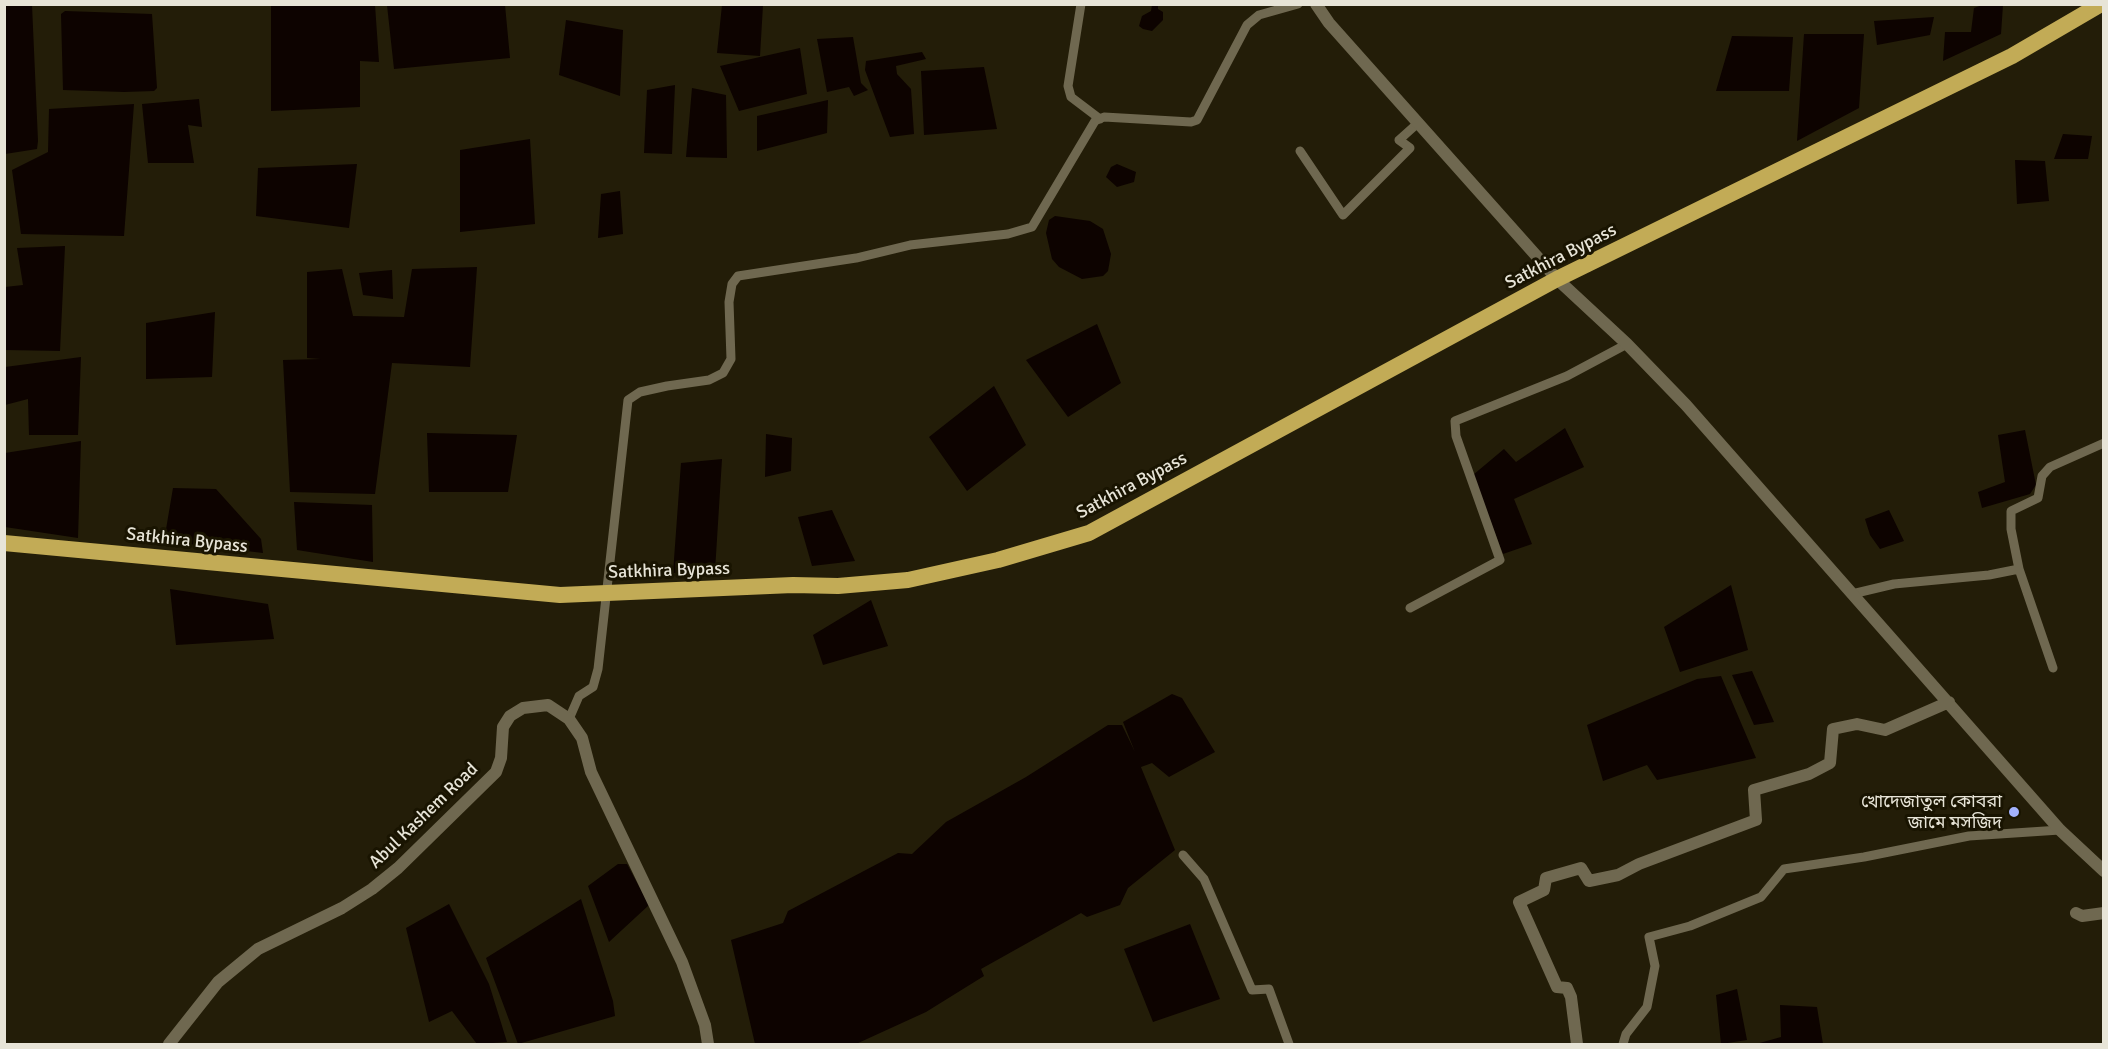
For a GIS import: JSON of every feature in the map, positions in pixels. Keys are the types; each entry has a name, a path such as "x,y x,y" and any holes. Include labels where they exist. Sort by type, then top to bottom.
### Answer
{"highway":[{"name":"Satkhira Bypass","path":"4,543 560,595 838,586 908,579 998,560 1089,533 1557,279 2012,56 2101,4"}],"street":[{"path":"1081,4 1068,86 1071,97 1100,119 1191,122 1200,117 1247,25 1259,15 1298,4"},
{"path":"1316,4 1329,23 1557,279 1627,344 1686,405 2064,833 2103,872"},
{"path":"708,1044 705,1025 682,962 591,772 582,738 569,719 579,696 593,687 607,592 628,400 640,392 709,380 723,373 731,359 729,302 732,284 738,276 856,258 910,245 1027,230 1036,224 1089,130 1100,119"},
{"path":"1300,152 1343,214 1410,148 1399,140 1418,123"},
{"path":"1410,608 1500,560 1456,436 1455,421 1567,376 1627,344"},
{"path":"2053,668 2019,569 2011,529 2011,511 2038,498 2042,476 2050,467 2103,443"},
{"path":"1852,594 1894,584 1989,575 2019,569"},
{"path":"1577,1044 1571,997 1567,988 1557,987 1519,902 1544,890 1546,878 1581,868 1589,880 1618,874 1756,820 1754,790 1809,774 1830,764 1833,729 1857,724 1885,730 1949,702"},
{"name":"Abul Kashem Road","path":"169,1044 218,982 258,949 317,922 372,889 428,840 496,772 501,758 503,727 510,716 523,708 548,705 569,719"},
{"path":"1623,1044 1626,1034 1647,1007 1655,966 1649,937 1690,926 1761,897 1784,869 1864,857 1970,836 2064,833"},
{"path":"1183,855 1204,879 1252,990 1269,989 1289,1044"},
{"path":"2076,914 2082,916 2103,913"}],"shaded area":[{"path":"1985,4 2003,5 2001,34 1943,61 1945,32 1971,32 1974,8"},
{"path":"4,5 32,5 38,141 37,149 5,154"},
{"path":"271,5 375,5 379,62 360,61 360,107 271,111"},
{"path":"387,5 505,5 510,58 394,69"},
{"path":"722,5 763,5 760,56 717,53"},
{"path":"1152,5 1158,5 1158,9 1163,12 1163,20 1152,31 1139,26 1142,16 1151,11"},
{"path":"65,11 152,14 157,88 154,91 124,92 63,90 61,14"},
{"path":"1934,17 1930,35 1877,45 1874,21"},
{"path":"566,20 623,30 620,96 559,75"},
{"path":"1804,34 1864,34 1859,108 1797,141"},
{"path":"1732,36 1793,37 1789,91 1716,91"},
{"path":"853,37 861,83 868,90 854,96 849,87 827,92 817,39"},
{"path":"800,48 807,94 739,111 720,66"},
{"path":"922,52 926,59 896,66 897,74 911,89 914,134 890,137 865,70 866,61"},
{"path":"984,67 997,129 924,135 921,71"},
{"path":"675,85 672,154 644,153 647,90"},
{"path":"692,88 726,95 727,158 686,157"},
{"path":"199,99 202,127 188,125 194,163 148,163 142,104"},
{"path":"828,100 827,133 757,151 757,116"},
{"path":"134,104 124,236 21,234 12,170 48,152 49,109"},
{"path":"2063,134 2092,136 2088,159 2054,159"},
{"path":"530,139 535,224 460,232 460,150"},
{"path":"2015,160 2045,161 2049,201 2017,204"},
{"path":"357,164 349,228 256,216 258,168"},
{"path":"1117,164 1136,172 1134,182 1117,187 1106,177 1111,167"},
{"path":"620,191 623,234 598,238 601,194"},
{"path":"1055,216 1090,221 1103,229 1111,254 1108,271 1103,276 1082,279 1059,267 1052,259 1046,233 1049,220"},
{"path":"65,246 60,351 5,350 5,287 23,285 17,248"},
{"path":"477,267 470,367 392,363 375,494 290,492 283,360 321,359 307,358 307,272 342,269 353,316 404,317 412,269"},
{"path":"392,270 393,299 363,295 359,273"},
{"path":"215,312 212,377 146,379 146,323"},
{"path":"1097,324 1121,383 1068,417 1026,360"},
{"path":"81,357 78,435 29,435 28,399 5,405 5,367"},
{"path":"994,386 1026,445 967,491 929,437"},
{"path":"1565,428 1584,467 1514,499 1532,544 1503,554 1473,475 1504,449 1516,462"},
{"path":"2025,430 2036,485 2030,494 1982,508 1978,492 2005,482 1998,435"},
{"path":"427,433 517,435 508,492 429,492"},
{"path":"766,434 792,438 791,471 765,477"},
{"path":"81,441 78,538 5,527 5,453"},
{"path":"722,459 715,571 673,573 681,463"},
{"path":"173,488 216,489 261,539 263,553 164,541"},
{"path":"294,502 372,505 373,562 297,550"},
{"path":"832,510 855,561 812,566 798,517"},
{"path":"1889,510 1904,541 1880,549 1870,535 1865,519"},
{"path":"1731,585 1748,650 1680,672 1664,627"},
{"path":"170,589 268,604 274,639 176,645"},
{"path":"871,600 888,646 823,665 813,635"},
{"path":"1752,671 1774,722 1754,725 1732,675"},
{"path":"1721,676 1756,758 1657,780 1647,765 1603,781 1587,725 1697,679"},
{"path":"1172,694 1182,698 1215,752 1169,777 1152,763 1141,767 1136,755 1175,850 1128,888 1120,905 1087,917 1081,913 981,969 984,976 926,1012 856,1044 755,1044 731,940 783,923 788,911 898,853 912,854 946,822 1026,777 1108,725 1122,725 1135,752 1123,722"},
{"path":"618,864 627,864 649,905 609,942 588,886"},
{"path":"581,899 613,1001 615,1016 518,1044 486,958"},
{"path":"449,904 489,984 507,1042 477,1044 452,1011 429,1022 406,928"},
{"path":"1190,924 1220,999 1153,1022 1124,949"},
{"path":"1737,989 1747,1040 1721,1044 1716,995"},
{"path":"1780,1005 1817,1007 1823,1044 1756,1044 1781,1037"}],"place":[{"name":"খোদেজাতুল কোবরা জামে মসজিদ","path":"2014,812"}]}
